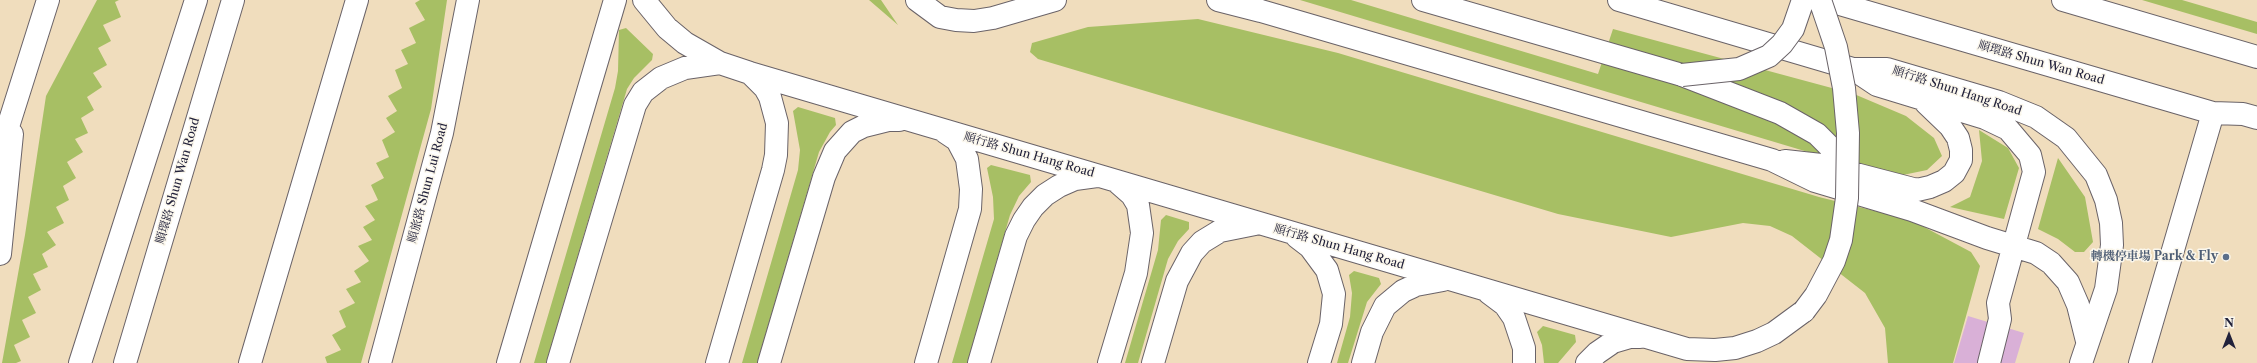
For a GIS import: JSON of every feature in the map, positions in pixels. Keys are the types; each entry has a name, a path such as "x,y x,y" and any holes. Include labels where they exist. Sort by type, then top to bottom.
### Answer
{"main road":[{"path":"0,152 15,108 44,8 48,0"},
{"path":"80,363 196,0"},
{"name":"順環路 Shun Wan Road","path":"125,363 233,0"},
{"path":"250,363 357,0"},
{"path":"508,363 615,0"},
{"name":"順行路 Shun Hang Road","path":"644,0 667,28 702,54 720,63 750,73 1648,338 1687,349 1702,350 1735,348 1757,341 1774,333 1804,311 1816,295 1834,261 1845,220 1848,168 1844,88 1836,47 1820,0"},
{"path":"917,0 940,16 956,20 974,21 993,18 1055,0"},
{"path":"1218,0 1772,160 1815,181 1912,210 1987,238 2014,245 2051,262 2068,282 2078,305 2088,341"},
{"path":"1423,0 1682,75 1780,113 1817,134 1848,168"},
{"name":"順行路 Shun Hang Road","path":"1619,0 1853,69 1887,69 1999,102 2036,117 2066,138 2096,175 2106,200 2111,223 2112,246 2106,289 2082,363"},
{"path":"1682,75 1739,69 1756,63 1769,56 1782,44 1793,29 1803,0"},
{"name":"順環路 Shun Wan Road","path":"1826,0 2213,113 2243,114 2257,118"},
{"path":"2063,0 2257,57"},
{"name":"順旅路 Shun Lui Road","path":"380,363 442,133 469,6"},
{"path":"558,363 635,105 643,92 661,78 685,68 720,63"},
{"path":"1853,69 1877,85 1985,118 2008,129 2030,156 2034,172 1998,303 2000,319 1989,363"},
{"path":"717,363 774,170 776,156 777,123 770,98 764,88 750,73"},
{"path":"1772,160 1821,165 1916,190 1930,188 1954,172 1961,160 1961,150 1958,138 1950,126 1923,100"},
{"path":"0,254 15,108"},
{"path":"2140,363 2213,113"},
{"path":"768,363 824,177 835,151 852,132 864,126 888,120 916,122"},
{"path":"926,363 970,209 971,188 967,159 957,140 939,129"},
{"path":"979,363 1016,236 1024,220 1033,207 1045,195 1059,186 1075,180 1107,178 1132,195 1138,205 1142,233 1136,273 1110,363"},
{"path":"1153,363 1177,281 1192,254 1202,242 1220,231 1247,224 1260,224"},
{"path":"1291,233 1310,247 1327,270 1332,283 1334,294 1333,312 1320,363"},
{"path":"1363,363 1378,318 1393,299 1422,283 1452,280"},
{"path":"1479,288 1494,296 1505,305 1514,318 1524,348 1524,363"},
{"path":"1587,363 1597,353 1613,342 1630,337 1648,338"}],"green space":[{"path":"97,0 119,0 115,2 121,17 103,25 111,41 98,48 107,65 93,73 102,87 87,97 94,110 81,118 88,133 75,139 83,152 67,162 76,178 63,186 69,200 56,207 64,223 47,232 56,245 42,254 48,267 33,274 41,290 28,297 36,313 22,320 30,337 14,345 21,361 16,363 2,363 25,235 46,96"},
{"path":"420,0 447,0 431,109 361,363 327,363 325,357 341,350 332,335 346,327 339,311 355,303 346,289 361,282 354,271 369,261 358,246 372,240 363,227 375,220 365,206 378,200 371,185 384,178 376,163 389,157 382,140 395,132 386,118 397,111 388,96 402,88 395,70 408,64 401,50 416,43 409,28 425,20 415,3"},
{"path":"869,0 881,0 898,25"},
{"path":"1300,0 1351,0 1598,74 1613,29 1854,94 1906,116 1934,138 1942,156 1927,170 1898,176 1808,152"},
{"path":"2142,0 2182,0 2257,22 2257,34"},
{"path":"1198,19 1338,53 1819,197 1911,220 1971,252 1980,266 1953,363 1888,363 1885,328 1865,293 1792,236 1770,226 1743,223 1671,237 1558,214 1038,59 1030,52 1032,43 1088,27"},
{"path":"626,28 653,54 652,60 634,78 627,89 546,363 534,363 615,88 618,71 619,30"},
{"path":"798,107 835,118 836,125 830,132 819,152 757,363 742,363 798,170 800,150 793,111"},
{"path":"1979,130 2008,148 2019,168 2004,219 1950,207 1970,197 1982,161"},
{"path":"2058,158 2085,197 2093,242 2084,252 2075,252 2058,239 2038,229"},
{"path":"991,165 1030,175 1031,182 1019,196 1010,215 967,363 952,363 994,219 993,197 987,168"},
{"path":"1166,215 1189,222 1189,229 1178,241 1168,259 1138,363 1125,363 1158,250 1161,220"},
{"path":"1354,271 1379,278 1381,284 1367,302 1348,363 1337,363 1350,317 1352,293 1349,275"},
{"path":"1543,326 1575,335 1576,342 1558,363 1544,363 1542,345 1537,332"}],"building":[{"path":"1968,316 2024,333 2015,363 1954,363"}],"place":[{"name":"轉機停車場 Park & Fly","path":"2226,257"}]}
